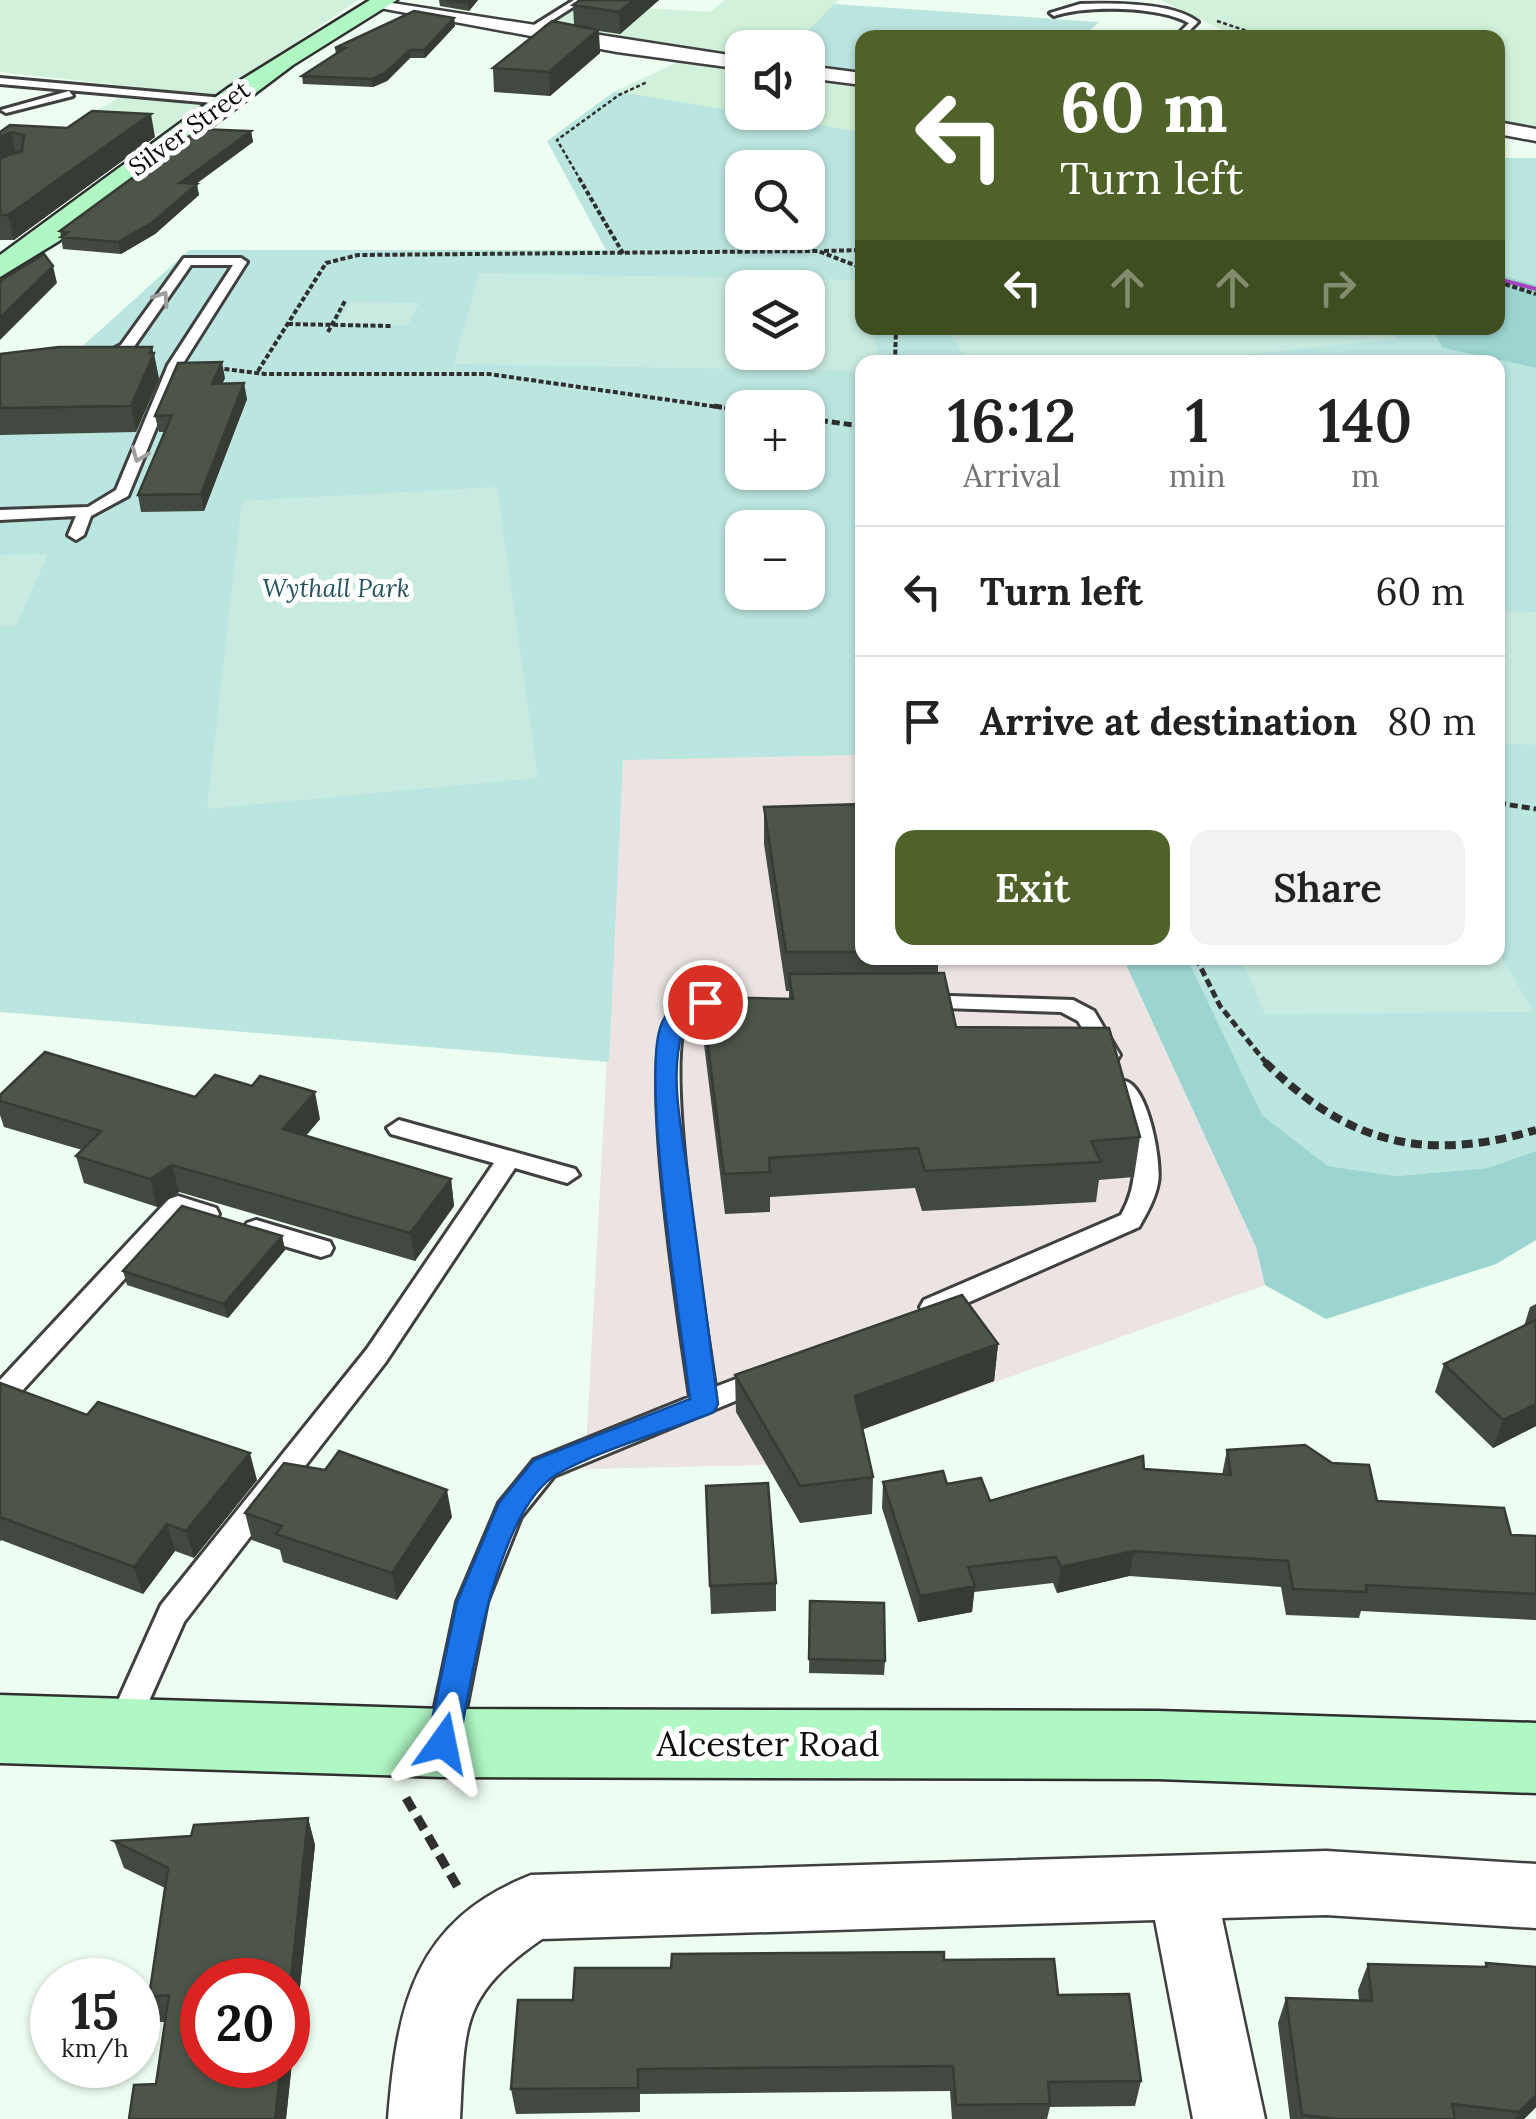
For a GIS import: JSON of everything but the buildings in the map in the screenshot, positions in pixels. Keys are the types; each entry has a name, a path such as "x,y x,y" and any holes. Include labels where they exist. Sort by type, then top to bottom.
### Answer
{"street":[{"path":"383,2 725,61"},
{"name":"Silver Street","path":"6,260 312,40 383,2"},
{"path":"825,75 855,79"},
{"path":"1505,129 1536,135"},
{"name":"Alcester Road","path":"0,1730 407,1742 1178,1746 1536,1758"},
{"path":"424,2119 431,2018 448,1977 486,1935 530,1906 1326,1884 1536,1896"},
{"path":"1182,1886 1230,2119"}],"lane":[{"path":"531,30 580,0"},
{"path":"1054,13 1072,3 1132,6 1186,16 1194,22 1187,30"},
{"path":"0,80 224,101"},
{"path":"6,110 97,90"},
{"path":"0,515 85,512 110,505 123,493 176,365 242,262 188,261 126,348 87,363 123,365"},
{"path":"158,365 176,365"},
{"path":"76,536 85,512"},
{"path":"903,1002 1042,1001 1065,1005 1086,1016 1126,1092 1150,1165 1147,1194 1130,1222 917,1314"},
{"path":"704,1404 668,1112 667,1055 672,1024 686,1009 705,1002 765,1002"},
{"path":"399,1128 567,1175"},
{"path":"120,1733 172,1614 376,1356 508,1160"},
{"path":"0,1397 178,1205 320,1248"},
{"path":"407,1742 509,1512 544,1468 791,1367"}],"path":[{"path":"624,255 557,140 619,96 703,58"},
{"path":"258,371 326,263 358,255 855,250"},
{"path":"818,252 855,265"},
{"path":"1505,284 1536,294"},
{"path":"328,332 345,301"},
{"path":"288,324 391,326"},
{"path":"176,365 258,371 489,374 725,408"},
{"path":"825,421 855,425"},
{"path":"1505,803 1536,809"},
{"path":"1199,965 1213,999 1281,1078 1326,1113 1374,1138 1435,1152 1503,1144 1536,1130"},
{"path":"407,1742 486,1935"}],"shaded area":[{"path":"1505,276 1536,285 1536,368 1505,361 1505,355 1476,355 1443,348 1435,335 1505,335"},
{"path":"855,755 855,965 1126,965 1256,1247 1265,1285 766,1465 585,1469 623,759"},
{"path":"1126,965 1190,965 1262,1115 1328,1166 1397,1176 1487,1168 1536,1151 1536,1240 1496,1264 1326,1319 1265,1285 1256,1247"}],"green space":[{"path":"0,0 358,0 161,134 68,126 138,87 0,72"},
{"path":"725,0 839,0 808,30 725,30 725,53 558,28 554,21 576,8 594,5 710,12"},
{"path":"1161,0 1536,0 1536,129 1505,123 1505,30 1223,30"},
{"path":"834,4 1099,22 1090,30 855,30 855,73 825,68 825,30 809,30"},
{"path":"685,59 725,65 725,109 615,91"},
{"path":"825,79 855,83 855,131 825,126"},
{"name":"Wythall Park","path":"615,91 725,109 725,130 825,130 825,126 855,131 855,335 1436,335 1444,348 1476,355 855,355 855,755 623,760 609,1062 0,1012 0,367 65,362 189,250 606,250 547,141"},
{"path":"1505,158 1536,158 1536,285 1505,276"},
{"path":"479,273 725,277 725,369 454,364"},
{"path":"825,279 855,280 855,335 874,335 878,355 855,355 855,371 804,370 825,370"},
{"path":"350,302 419,303 408,325 337,324"},
{"path":"951,335 1391,335 1396,339 1244,355 964,355"},
{"name":"Wythall Park","path":"1505,361 1536,368 1536,1151 1487,1168 1397,1176 1328,1166 1262,1115 1190,965 1505,965"},
{"path":"497,487 538,778 207,809 242,501"},
{"path":"48,554 16,626 0,626 0,555"},
{"path":"1505,611 1536,612 1536,745 1505,743"},
{"path":"1505,964 1534,1012 1265,1014 1244,965"}],"waterway":[{"path":"1505,281 1536,289"}],"route":[{"path":"443,1743 472,1602 509,1512 544,1468 704,1404 668,1112 667,1055 672,1024 686,1009 705,1002"}]}
